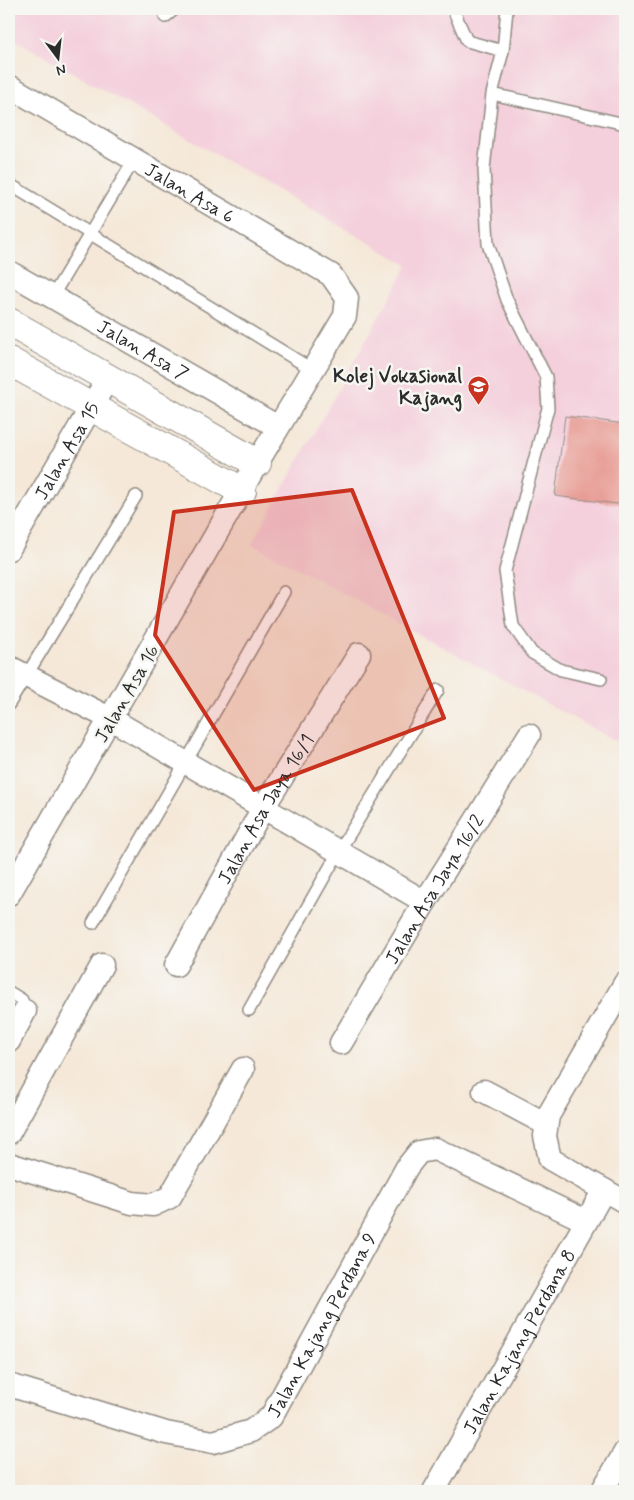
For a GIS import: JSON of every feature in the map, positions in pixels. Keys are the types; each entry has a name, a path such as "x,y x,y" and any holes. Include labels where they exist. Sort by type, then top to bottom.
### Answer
{"street":[{"name":"Jalan Asa 6","path":"9,86 331,275 347,298 345,316"},
{"name":"Jalan Asa 7","path":"9,272 278,427"},
{"name":"Jalan Asa 16","path":"9,894 257,462 345,316"},
{"path":"9,322 257,462"},
{"path":"9,361 242,491"},
{"name":"Jalan Asa 15","path":"9,550 108,378"},
{"name":"Jalan Asa Jaya 16/1","path":"176,965 264,808 359,654"},
{"path":"17,671 111,719 425,902"},
{"name":"Jalan Asa Jaya 16/2","path":"341,1043 528,735"},
{"path":"9,1133 102,965"},
{"path":"625,983 547,1120 545,1136 550,1158 625,1202"},
{"path":"9,1041 25,1011"},
{"path":"9,1164 132,1203 153,1205 170,1197 243,1069"},
{"path":"484,1091 547,1120"},
{"name":"Jalan Kajang Perdana 9","path":"9,1385 166,1433 213,1442 251,1431 271,1417 407,1167 419,1152 435,1149 586,1221"},
{"name":"Jalan Kajang Perdana 8","path":"434,1491 604,1190"},
{"path":"602,1491 625,1452"}],"lane":[{"path":"165,17 175,9"},
{"path":"453,9 467,41 503,52"},
{"path":"507,9 503,52 492,94 484,169 488,244 507,300 546,377 548,408 505,571 513,626 532,653 561,670 602,679"},
{"path":"492,94 625,124"},
{"path":"52,297 134,160"},
{"path":"9,184 92,233 313,370"},
{"path":"9,704 17,671 136,496"},
{"path":"93,923 284,592"},
{"path":"249,1010 339,851 438,690"},
{"path":"9,992 22,1000 25,1011"}],"highlighted area":[{"path":"352,490 444,718 254,790 155,635 174,512"}],"shaded area":[{"name":"Kolej Vokasional Kajang","path":"9,9 625,9 625,746 252,544 408,265 9,36"}],"building":[{"path":"565,416 625,424 625,505 555,496"}],"place":[{"name":"Kolej Vokasional Kajang","path":"478,405"}]}
